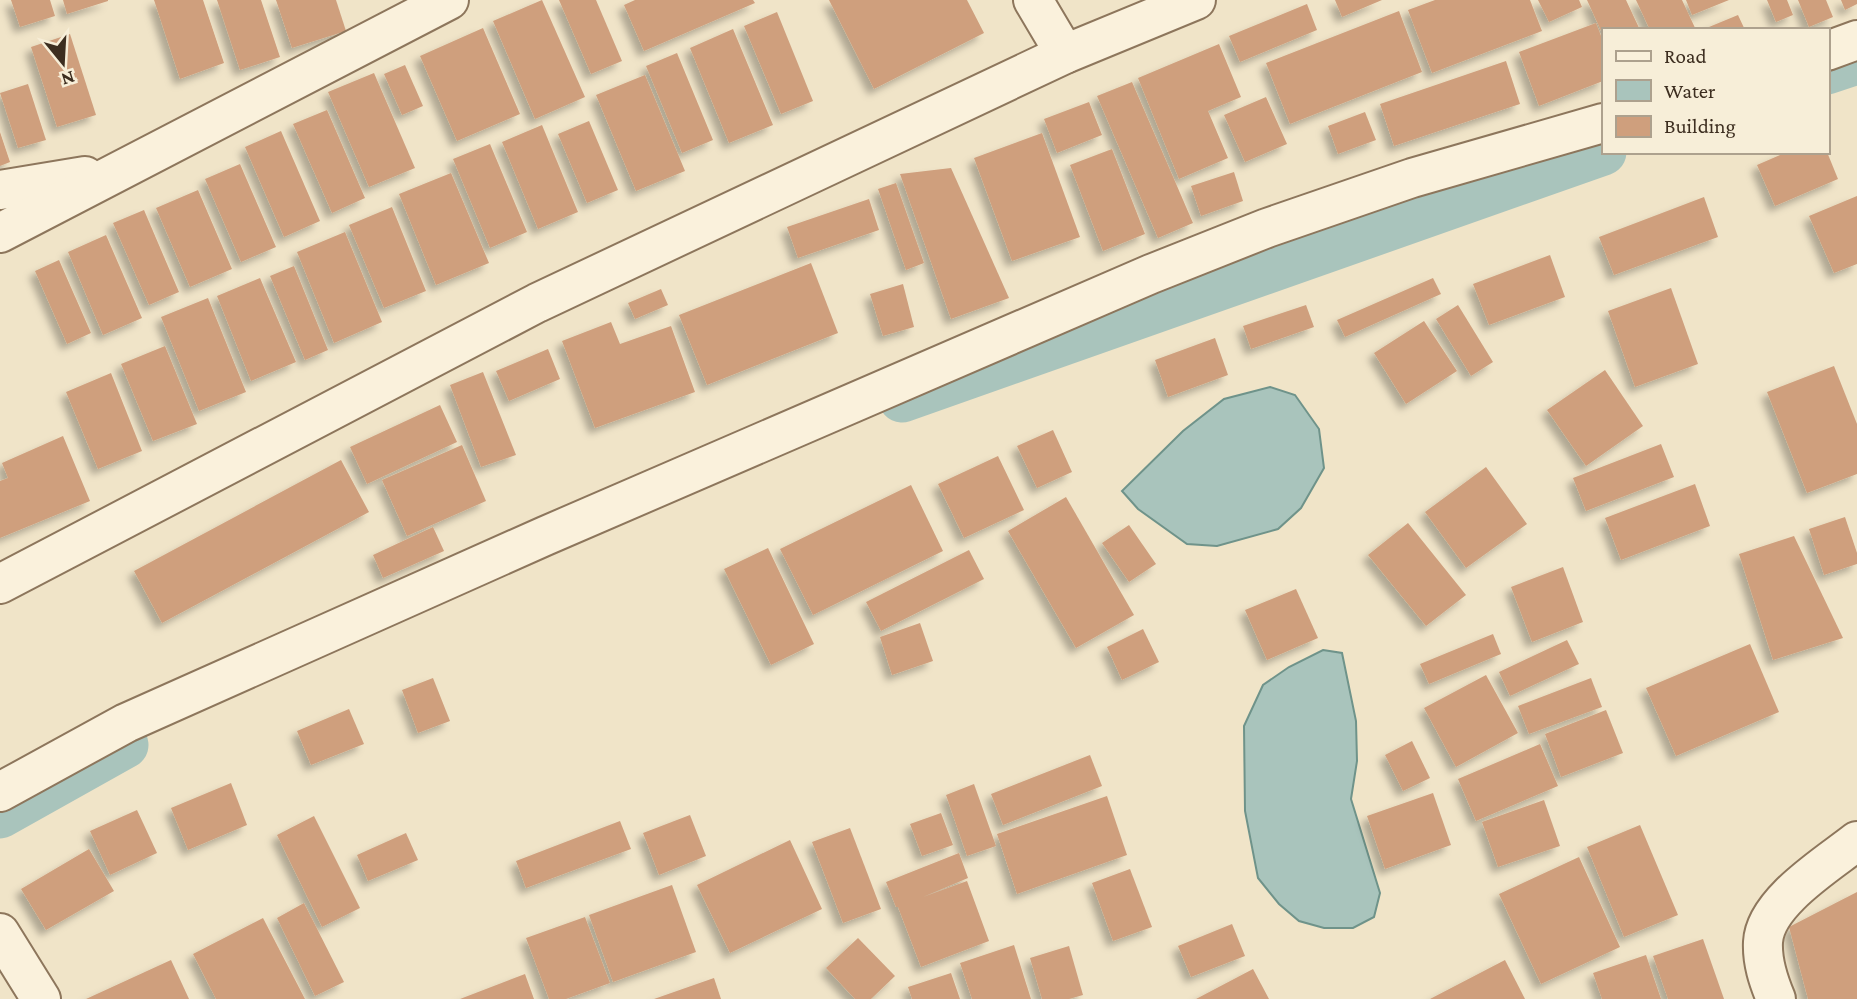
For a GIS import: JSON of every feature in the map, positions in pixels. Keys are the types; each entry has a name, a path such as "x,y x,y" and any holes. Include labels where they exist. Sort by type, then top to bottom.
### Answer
{"street":[{"path":"0,233 449,0"},
{"path":"1033,0 1065,54"},
{"path":"0,584 537,303 1065,54 1196,0"},
{"path":"1829,50 1857,40"},
{"path":"0,792 138,718 545,536 1151,274 1267,228 1412,178 1602,123"},
{"path":"0,190 115,172"},
{"path":"1776,999 1766,976 1763,939 1774,913 1799,887 1857,841"},
{"path":"0,933 41,999"}],"water":[{"path":"1270,387 1295,395 1319,429 1324,468 1301,508 1278,529 1217,546 1187,544 1138,509 1122,491 1183,431 1224,399"},
{"path":"1323,650 1342,653 1356,721 1357,761 1351,799 1380,893 1374,917 1353,928 1324,928 1299,921 1279,904 1258,878 1245,811 1244,726 1263,685 1289,667"}],"building":[{"path":"11,0 50,0 55,16 20,27"},
{"path":"63,0 108,0 108,1 67,14"},
{"path":"154,0 203,0 224,63 180,79"},
{"path":"217,0 261,0 280,57 240,70"},
{"path":"276,0 336,0 346,31 292,48"},
{"path":"542,0 585,97 535,119 493,21"},
{"path":"559,0 596,0 622,61 591,74"},
{"path":"635,0 753,0 755,3 644,51 624,5"},
{"path":"829,0 967,0 984,33 874,89"},
{"path":"1335,0 1382,0 1342,17"},
{"path":"1435,0 1530,0 1542,31 1432,73 1408,10"},
{"path":"1538,0 1579,0 1582,7 1549,22"},
{"path":"1587,0 1626,0 1639,28 1602,28 1602,33"},
{"path":"1636,0 1682,0 1695,28 1649,28"},
{"path":"1686,0 1729,0 1692,15"},
{"path":"1767,0 1787,0 1793,15 1776,22"},
{"path":"1798,0 1826,0 1833,17 1809,27"},
{"path":"1841,0 1857,0 1857,4 1845,10"},
{"path":"1307,4 1317,30 1240,62 1229,36"},
{"path":"1399,11 1422,72 1290,124 1266,63"},
{"path":"777,12 813,101 781,114 744,26"},
{"path":"1738,15 1744,28 1709,28"},
{"path":"1596,23 1602,38 1602,81 1539,106 1519,52"},
{"path":"483,28 520,114 457,141 420,56"},
{"path":"733,29 773,125 729,143 690,48"},
{"path":"70,34 96,115 57,127 31,47"},
{"path":"1219,44 1241,97 1208,111 1228,158 1179,179 1138,78"},
{"path":"677,53 713,140 682,153 646,66"},
{"path":"1506,61 1520,104 1394,146 1380,104"},
{"path":"405,65 423,106 402,115 384,74"},
{"path":"374,73 415,168 369,187 328,92"},
{"path":"645,75 685,171 636,191 596,95"},
{"path":"1132,82 1193,223 1158,238 1097,96"},
{"path":"28,84 46,140 18,148 0,93"},
{"path":"1266,97 1287,144 1245,162 1224,115"},
{"path":"1089,102 1102,135 1057,153 1044,119"},
{"path":"327,110 365,198 332,213 293,124"},
{"path":"1365,112 1376,140 1338,154 1328,126"},
{"path":"589,121 618,190 587,203 558,134"},
{"path":"542,125 578,212 538,229 502,142"},
{"path":"281,131 320,221 284,237 245,147"},
{"path":"0,132 10,162 0,166"},
{"path":"1042,133 1080,237 1012,261 974,158"},
{"path":"490,144 527,232 490,248 453,159"},
{"path":"1112,149 1145,234 1103,251 1070,165"},
{"path":"1782,154 1828,154 1838,179 1775,206 1757,165"},
{"path":"240,164 276,247 241,262 205,179"},
{"path":"951,168 1009,298 951,319 900,174"},
{"path":"1234,172 1243,201 1201,216 1191,186"},
{"path":"451,173 489,263 436,285 399,194"},
{"path":"896,183 924,263 906,270 878,189"},
{"path":"198,190 232,269 190,287 156,208"},
{"path":"1857,196 1857,264 1834,273 1809,216"},
{"path":"1704,197 1718,237 1614,275 1599,237"},
{"path":"869,199 879,230 798,258 787,227"},
{"path":"392,207 426,291 384,308 349,225"},
{"path":"144,210 179,292 149,305 113,223"},
{"path":"345,232 382,322 334,343 297,252"},
{"path":"106,235 142,318 103,335 68,252"},
{"path":"1550,255 1565,297 1489,325 1473,284"},
{"path":"59,260 91,333 67,344 35,271"},
{"path":"811,263 838,333 707,385 679,315"},
{"path":"294,266 328,350 305,360 270,276"},
{"path":"260,278 296,362 251,381 217,296"},
{"path":"1433,278 1441,294 1345,337 1337,320"},
{"path":"903,284 914,327 883,336 870,294"},
{"path":"1671,288 1698,364 1635,387 1608,311"},
{"path":"661,289 668,305 635,319 628,303"},
{"path":"208,298 246,392 199,411 161,317"},
{"path":"1306,305 1314,327 1251,349 1243,326"},
{"path":"1458,305 1493,362 1471,376 1436,319"},
{"path":"1424,321 1457,371 1406,404 1374,353"},
{"path":"611,322 620,344 671,326 695,392 595,428 562,341"},
{"path":"1215,338 1228,375 1168,397 1155,360"},
{"path":"165,346 197,424 153,441 121,364"},
{"path":"548,349 560,379 509,401 496,371"},
{"path":"1834,366 1857,424 1857,474 1807,493 1767,392"},
{"path":"1605,370 1643,426 1586,466 1547,410"},
{"path":"483,372 516,455 481,467 450,385"},
{"path":"111,373 142,451 98,469 66,392"},
{"path":"440,405 457,442 367,484 350,447"},
{"path":"1053,430 1072,472 1037,488 1017,446"},
{"path":"63,436 90,501 0,538 0,481 8,478 2,463"},
{"path":"1661,444 1674,477 1586,511 1573,478"},
{"path":"462,445 486,501 407,536 382,480"},
{"path":"998,456 1024,510 964,538 938,484"},
{"path":"341,460 369,512 162,623 134,571"},
{"path":"1486,467 1527,524 1466,568 1425,512"},
{"path":"1695,484 1710,526 1621,560 1605,518"},
{"path":"911,485 943,551 813,615 780,549"},
{"path":"1066,497 1134,615 1076,648 1008,531"},
{"path":"1845,517 1857,553 1857,564 1824,575 1809,529"},
{"path":"1408,523 1466,595 1426,626 1368,555"},
{"path":"1129,525 1156,564 1129,582 1102,543"},
{"path":"433,527 444,551 383,578 373,555"},
{"path":"1794,536 1843,638 1773,660 1739,554"},
{"path":"768,548 814,644 771,665 724,569"},
{"path":"969,550 984,579 881,631 866,602"},
{"path":"1563,567 1583,622 1532,642 1511,587"},
{"path":"1296,589 1318,638 1267,660 1245,610"},
{"path":"920,623 933,661 892,675 880,637"},
{"path":"1143,629 1159,662 1122,680 1107,647"},
{"path":"1493,634 1501,654 1429,684 1420,664"},
{"path":"1567,640 1579,664 1510,696 1499,672"},
{"path":"1750,644 1779,712 1676,756 1646,688"},
{"path":"1486,675 1518,733 1456,767 1424,708"},
{"path":"433,678 450,721 418,733 402,690"},
{"path":"1591,678 1602,707 1529,734 1518,706"},
{"path":"349,709 364,744 311,765 297,731"},
{"path":"1606,710 1623,753 1561,777 1545,734"},
{"path":"1412,741 1430,778 1403,791 1385,755"},
{"path":"1540,744 1558,786 1476,821 1458,779"},
{"path":"1090,755 1102,786 1003,825 991,794"},
{"path":"231,783 247,825 188,850 171,808"},
{"path":"974,784 996,846 967,856 946,795"},
{"path":"1433,793 1451,845 1385,869 1367,816"},
{"path":"1107,796 1127,855 1017,894 997,834"},
{"path":"1544,800 1560,846 1498,867 1482,822"},
{"path":"137,810 157,853 110,875 90,831"},
{"path":"941,813 953,845 922,856 910,824"},
{"path":"690,815 706,856 659,875 643,833"},
{"path":"314,816 360,908 322,927 277,835"},
{"path":"620,821 631,849 526,888 516,861"},
{"path":"1640,825 1678,915 1624,937 1587,847"},
{"path":"850,828 881,909 843,923 812,842"},
{"path":"406,833 418,860 368,881 357,855"},
{"path":"790,840 822,909 730,953 697,885"},
{"path":"89,849 114,891 46,930 21,889"},
{"path":"959,853 968,878 923,897 967,881 989,941 921,967 886,882"},
{"path":"1579,857 1620,947 1541,984 1499,894"},
{"path":"1130,869 1152,927 1113,941 1092,883"},
{"path":"672,885 696,952 613,982 589,915"},
{"path":"1857,892 1857,999 1808,999 1789,927"},
{"path":"304,903 344,982 315,996 277,918"},
{"path":"585,917 610,983 566,999 549,999 526,938"},
{"path":"263,918 305,999 216,999 193,954"},
{"path":"1232,924 1245,956 1191,977 1178,946"},
{"path":"858,938 895,976 871,999 855,999 826,968"},
{"path":"1703,939 1724,999 1668,999 1653,956"},
{"path":"1014,945 1031,999 972,999 960,963"},
{"path":"1069,946 1083,995 1069,999 1042,999 1030,958"},
{"path":"1646,955 1661,999 1602,999 1593,973"},
{"path":"171,960 189,999 86,999"},
{"path":"1505,960 1525,999 1430,999"},
{"path":"1253,969 1269,999 1196,999"},
{"path":"951,973 960,999 912,999 908,987"},
{"path":"525,974 534,999 460,999"},
{"path":"714,978 721,999 654,999"}],"waterway":[{"path":"1829,70 1857,61"},
{"path":"902,399 1602,152"},
{"path":"0,815 125,745"}]}
